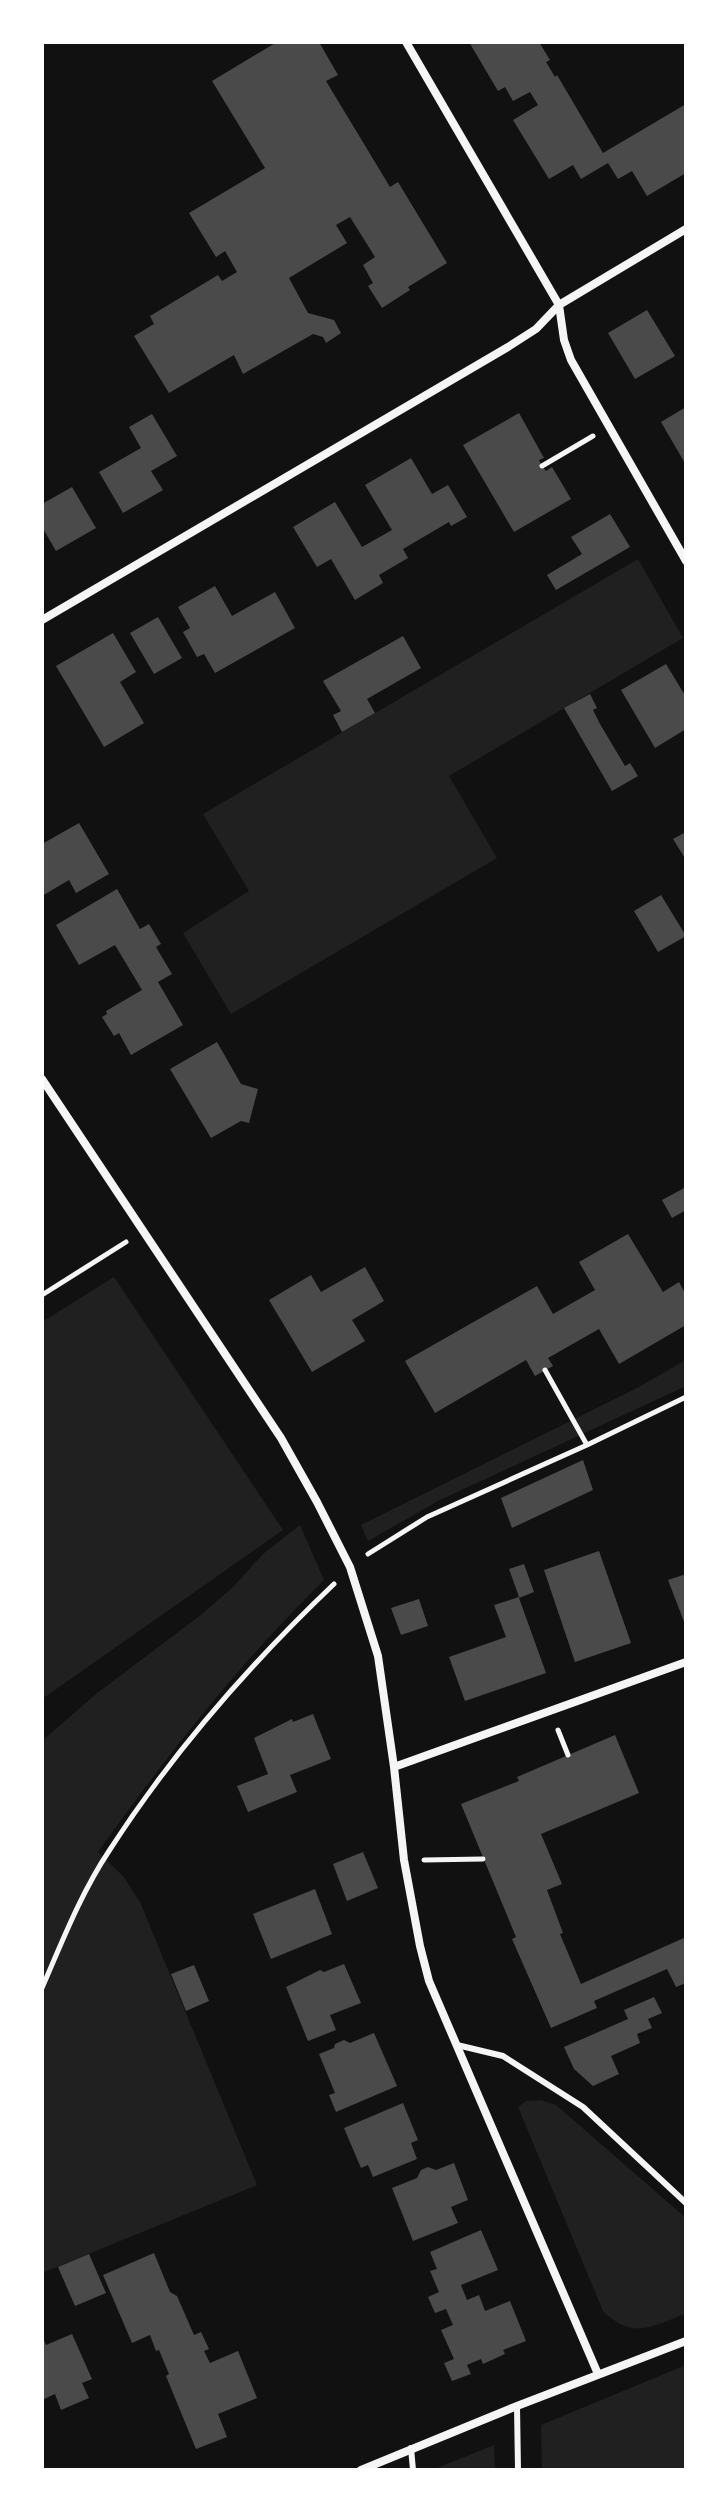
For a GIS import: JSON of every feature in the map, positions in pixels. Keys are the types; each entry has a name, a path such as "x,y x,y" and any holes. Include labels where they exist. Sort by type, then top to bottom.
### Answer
{"street":[{"path":"406,42 559,305 564,340 571,360 686,561"},
{"path":"42,620 508,347 536,329 559,305 686,229"},
{"path":"42,1079 281,1438 350,1567 378,1656 404,1860 429,1981 598,2374"},
{"path":"394,1767 686,1662"},
{"path":"361,2470 686,2341"}],"lane":[{"path":"457,2045 503,2056 583,2107 686,2203"},
{"path":"517,2406 518,2470"},
{"path":"411,2448 413,2470"}],"path":[{"path":"542,466 609,426"},
{"path":"42,1295 144,1231"},
{"path":"545,1370 587,1445"},
{"path":"42,1988 62,1941 108,1852 163,1773 270,1645 350,1567 427,1517 686,1397"},
{"path":"404,1860 483,1859"}],"shaded area":[{"path":"638,559 683,638 449,776 497,858 231,1014 183,933 249,891 203,814"},
{"path":"114,1277 283,1530 42,1699 42,1322"},
{"path":"686,1360 686,1386 438,1501 368,1541 361,1525 637,1388"},
{"path":"300,1525 324,1580 205,1711 98,1852 123,1876 140,1902 257,2185 42,2273 42,1741 96,1694 202,1614 234,1586 263,1554"},
{"path":"541,2100 556,2105 686,2218 686,2313 653,2326 633,2328 624,2326 603,2311 518,2107 526,2101"},
{"path":"686,2365 686,2470 542,2470 541,2425"},
{"path":"494,2445 495,2470 437,2470 437,2468"}],"building":[{"path":"277,42 319,42 338,75 326,81 390,187 398,182 447,263 408,287 410,290 382,308 368,286 373,283 363,265 375,257 350,217 336,225 347,243 289,278 308,313 334,320 341,333 326,343 323,337 313,334 243,374 234,355 169,393 134,336 154,324 150,316 218,275 222,281 237,272 225,251 216,257 189,213 265,168 212,81"},
{"path":"469,42 539,42 550,60 546,62 555,77 557,75 603,153 686,104 686,173 647,196 632,171 618,179 608,163 581,179 573,165 549,179 513,120 538,105 530,92 513,101 505,87 498,91"},
{"path":"647,310 675,356 635,379 608,333"},
{"path":"686,407 686,465 661,422"},
{"path":"519,413 544,458 539,460 542,466 546,471 552,467 571,499 514,532 463,445"},
{"path":"152,414 177,456 151,471 163,490 123,513 99,472 141,448 129,427"},
{"path":"411,458 432,494 448,485 467,517 451,526 449,522 403,549 408,558 379,575 383,583 355,600 331,559 317,567 293,527 335,502 362,547 392,530 365,485"},
{"path":"72,487 96,528 56,551 42,527 42,504"},
{"path":"610,514 630,547 556,590 547,575 582,554 571,537"},
{"path":"215,586 232,616 275,592 295,628 215,673 204,654 197,657 183,632 190,628 178,607"},
{"path":"158,617 182,658 154,674 130,633"},
{"path":"113,633 136,672 120,682 144,723 104,747 56,666"},
{"path":"403,636 421,668 367,699 375,713 342,732 333,715 341,711 323,681"},
{"path":"666,664 686,697 686,729 655,748 621,690"},
{"path":"590,694 600,724 625,766 630,763 638,776 612,791 564,708"},
{"path":"79,823 109,874 76,893 69,880 42,896 42,844"},
{"path":"686,832 686,860 673,839"},
{"path":"117,889 140,929 149,924 161,944 156,947 172,974 158,982 183,1025 131,1055 119,1033 114,1036 102,1017 107,1014 106,1011 142,990 115,945 79,965 56,925"},
{"path":"661,895 686,936 658,952 634,911"},
{"path":"217,1042 241,1084 258,1089 249,1123 241,1121 211,1138 170,1069"},
{"path":"686,1187 686,1210 672,1218 662,1200"},
{"path":"628,1234 663,1292 679,1282 686,1295 686,1325 619,1364 599,1329 548,1358 553,1366 535,1376 526,1360 435,1413 405,1361 537,1286 553,1314 595,1290 579,1262"},
{"path":"365,1267 384,1301 352,1320 365,1341 312,1372 269,1300 311,1275 321,1292"},
{"path":"583,1460 593,1490 512,1528 501,1498"},
{"path":"599,1551 631,1643 575,1662 544,1570"},
{"path":"524,1564 534,1592 519,1598 546,1673 465,1701 449,1657 506,1637 494,1605 519,1597 509,1569"},
{"path":"686,1574 686,1627 668,1580"},
{"path":"419,1599 428,1626 401,1635 391,1608"},
{"path":"313,1714 331,1759 290,1775 297,1792 248,1812 237,1786 268,1774 254,1738 292,1719 293,1722"},
{"path":"615,1735 639,1793 541,1834 562,1884 547,1890 563,1933 560,1934 581,1984 686,1937 686,1983 676,1987 667,1969 594,2001 597,2008 551,2028 512,1939 516,1937 461,1804 519,1781 517,1777"},
{"path":"363,1852 378,1888 347,1901 333,1864"},
{"path":"315,1889 332,1934 271,1959 253,1914"},
{"path":"344,1964 361,2003 330,2015 336,2030 308,2041 286,1987 320,1970 324,1972"},
{"path":"194,1965 209,2001 186,2011 171,1974"},
{"path":"654,1997 662,2013 648,2019 652,2028 637,2034 640,2043 611,2056 619,2074 593,2086 574,2069 564,2047 628,2019 624,2010"},
{"path":"374,2033 397,2086 336,2112 329,2095 335,2093 319,2054 344,2040 350,2043"},
{"path":"403,2103 418,2140 411,2143 417,2159 373,2177 368,2165 361,2168 344,2128"},
{"path":"454,2163 468,2200 451,2207 458,2223 413,2241 392,2188 417,2178 421,2170 428,2167 436,2170"},
{"path":"481,2230 498,2270 461,2285 467,2300 479,2295 485,2311 510,2301 526,2341 503,2350 505,2354 483,2364 481,2359 467,2365 471,2374 452,2381 444,2363 454,2359 441,2330 453,2325 446,2309 435,2313 428,2297 439,2292 430,2271 437,2269 430,2252"},
{"path":"154,2253 170,2292 177,2296 194,2335 201,2332 209,2349 204,2351 210,2363 238,2351 257,2398 218,2414 227,2437 196,2449 166,2376 169,2374 159,2350 156,2351 150,2335 132,2343 103,2275"},
{"path":"89,2254 106,2293 75,2306 58,2267"},
{"path":"72,2334 92,2379 82,2383 89,2398 61,2410 55,2394 42,2400 42,2336 46,2345"}]}
